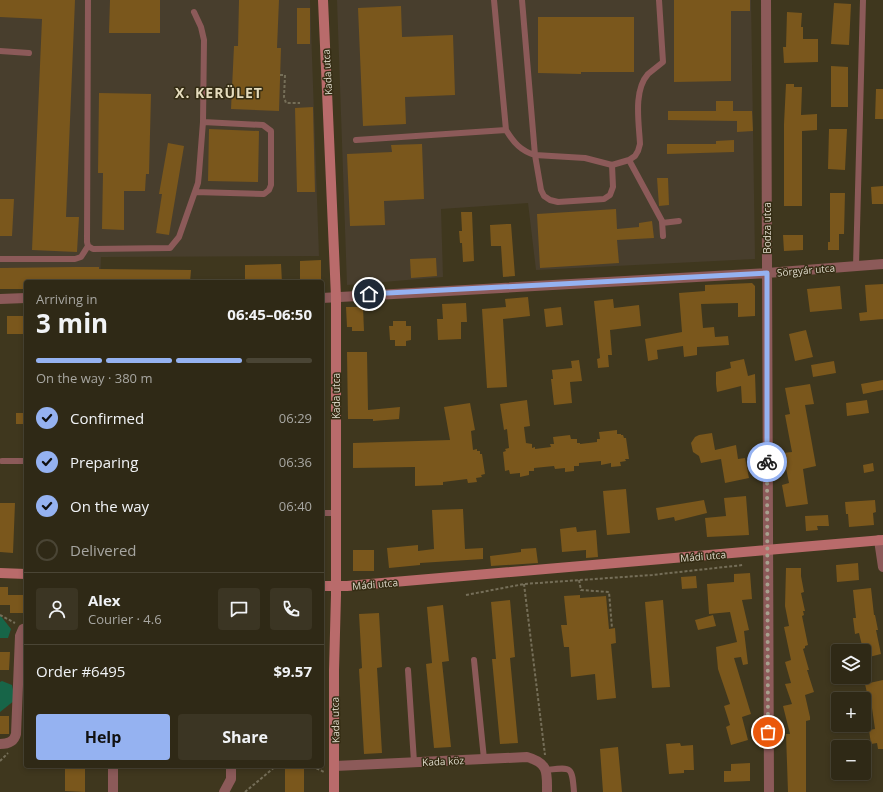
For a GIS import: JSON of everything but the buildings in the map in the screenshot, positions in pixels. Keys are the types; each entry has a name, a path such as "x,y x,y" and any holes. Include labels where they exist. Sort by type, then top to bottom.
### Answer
{"street":[{"name":"Kada utca","path":"323,0 336,297 334,792"},
{"name":"Bodza utca","path":"766,0 769,792"},
{"name":"Sörgyár utca","path":"324,298 767,273 883,264"},
{"path":"0,299 24,298"},
{"name":"Mádi utca","path":"324,586 347,586 881,540"},
{"path":"881,540 883,567"},
{"path":"0,573 24,574"},
{"path":"0,744 12,741 16,734 20,636 24,627"},
{"name":"Kada köz","path":"335,766 527,757 535,759 542,764 546,770"},
{"path":"113,768 113,792"},
{"path":"224,792 231,779 231,768"},
{"path":"546,770 547,792"}],"lane":[{"path":"0,259 75,260 80,257 88,246 88,0"},
{"path":"494,0 506,130 519,147 526,152 585,158 612,165 629,160 635,156 640,144 638,100 643,84 648,75 663,62 659,0"},
{"path":"522,0 536,154 541,190 544,196 550,200 558,202 604,200 610,195 613,188 612,165"},
{"path":"856,266 863,0"},
{"path":"88,246 93,249 170,248 179,237 195,192 199,174 203,122 204,40 201,27 194,12"},
{"path":"0,52 29,53"},
{"path":"195,192 264,194 269,190 271,185 271,131 263,125 203,122"},
{"path":"356,140 506,130"},
{"path":"629,160 662,221 663,236"},
{"path":"662,223 680,221"},
{"path":"2,461 24,461"},
{"path":"324,513 335,513"},
{"path":"474,660 484,759"},
{"path":"408,670 414,762"},
{"path":"546,770 563,768 569,769 573,774 574,792"}],"path":[{"path":"280,74 285,75 284,97 286,103 300,103"},
{"path":"466,595 524,584 652,575 743,565"},
{"path":"523,571 546,770"},
{"path":"579,580 581,590 609,592 612,628"},
{"path":"0,615 24,627"},
{"path":"245,792 274,768"},
{"path":"316,768 321,770"}],"shaded area":[{"path":"0,0 310,0 319,256 101,257 100,280 24,280 24,282 0,286"},
{"path":"337,0 751,0 755,259 536,270 528,203 441,209 443,277 347,285"}],"green space":[{"path":"0,615 11,629 8,638 0,638"},
{"path":"2,681 12,685 15,700 0,712 0,682"}],"way so far":[{"path":"767,462 768,732"}],"district":[{"name":"X. KERÜLET","path":"219,92"}],"route":[{"path":"369,294 767,273 767,462"}]}
